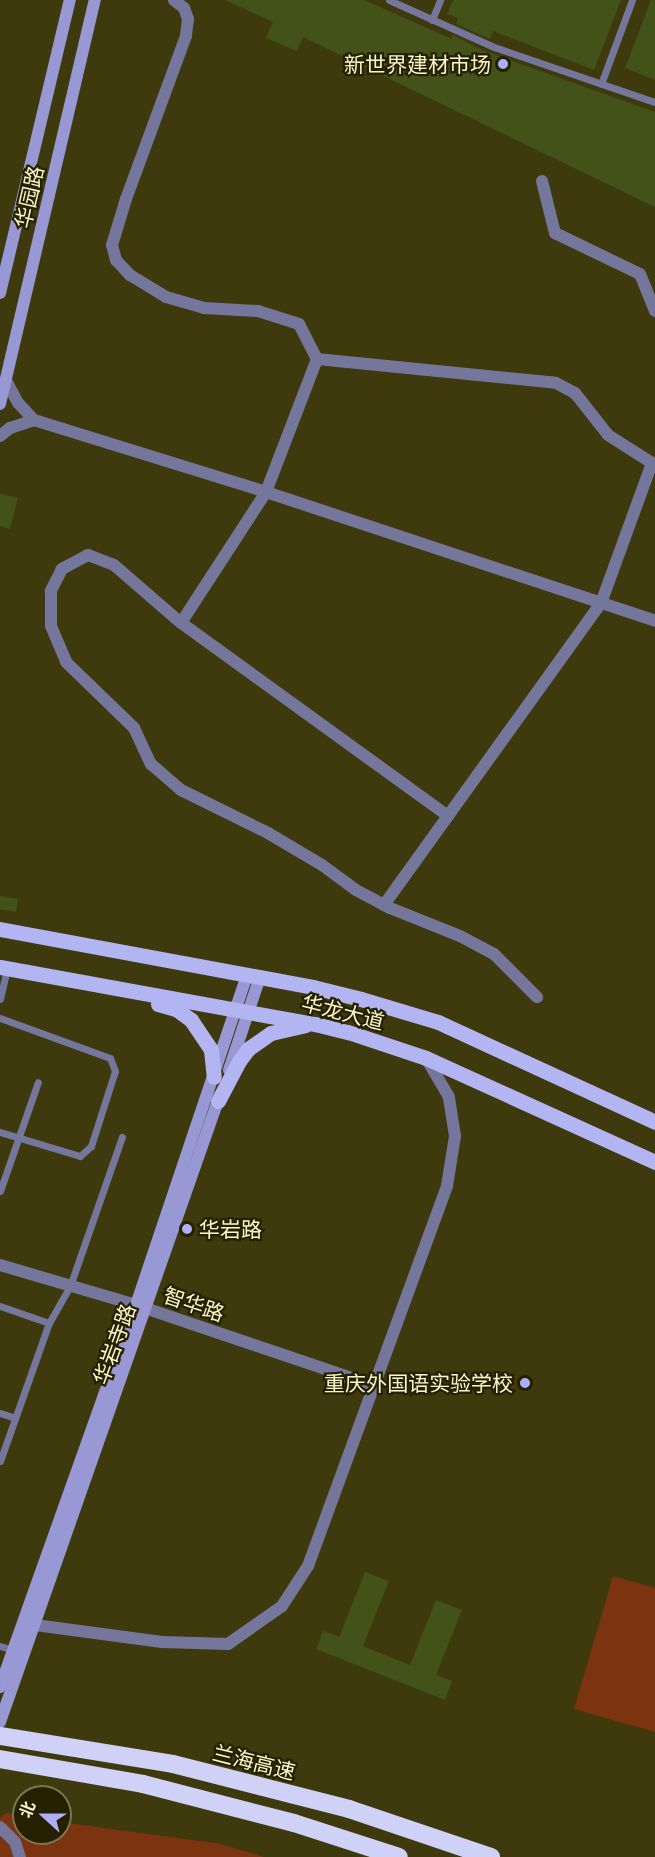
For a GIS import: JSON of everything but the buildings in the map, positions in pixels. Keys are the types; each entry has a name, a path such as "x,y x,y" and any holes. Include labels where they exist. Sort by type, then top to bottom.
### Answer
{"highway":[{"name":"兰海高速","path":"1,1732 173,1764 349,1809 491,1857"},
{"path":"0,1759 143,1784 294,1822 399,1857"}],"main road":[{"name":"华龙大道","path":"0,929 254,976 351,997 438,1022 655,1122"},
{"name":"华龙大道","path":"4,968 315,1024 426,1058 655,1162"},
{"path":"99,984 184,1014 211,1050 214,1077"},
{"path":"218,1101 239,1061 260,1039 283,1030 315,1024"}],"street":[{"name":"华园路","path":"0,293 70,0"},
{"name":"华园路","path":"0,404 95,0"},
{"path":"174,0 183,8 188,19 186,36 126,199 112,245 116,260 130,275 165,297 204,308 258,311 300,324 317,359 266,492 182,623"},
{"path":"542,181 555,233 640,274 655,311"},
{"path":"317,359 556,383 574,393 608,435 652,463 601,603 384,905"},
{"path":"6,380 18,403 34,420 266,492 655,621"},
{"path":"0,436 10,428 34,420"},
{"path":"448,816 182,623 114,565 88,555 62,569 51,591 51,627 66,662 134,728 151,764 182,790 268,833 321,865 356,890 384,905 460,936 494,954 537,997"},
{"name":"华岩寺路","path":"0,1688 218,1101 254,976"},
{"name":"华岩寺路","path":"1,1732 34,1625 142,1307 214,1077 242,1012"},
{"path":"34,1625 162,1641 228,1644 282,1606 308,1566 447,1186 455,1136 449,1097 426,1058"},
{"name":"智华路","path":"0,1265 142,1307 373,1386"},
{"path":"0,1827 15,1842 20,1857"}],"lane":[{"path":"390,0 494,47 655,102"},
{"path":"432,20 440,0"},
{"path":"601,84 632,0"},
{"path":"0,999 4,968"},
{"path":"0,1018 110,1058 115,1071 91,1146 80,1156 0,1132"},
{"path":"0,1191 38,1082"},
{"path":"0,1461 49,1323 70,1286 122,1137"},
{"path":"0,1306 49,1323"},
{"path":"0,1413 15,1418"},
{"path":"0,1646 13,1650"}],"shaded area":[{"path":"613,1576 655,1588 655,1732 574,1709"},
{"path":"6,1813 12,1814 12,1845 72,1845 72,1824 221,1844 264,1857 0,1857 0,1818"}],"place":[{"name":"新世界建材市场","path":"503,64"},
{"name":"华岩路","path":"187,1229"},
{"name":"重庆外国语实验学校","path":"525,1383"}]}
